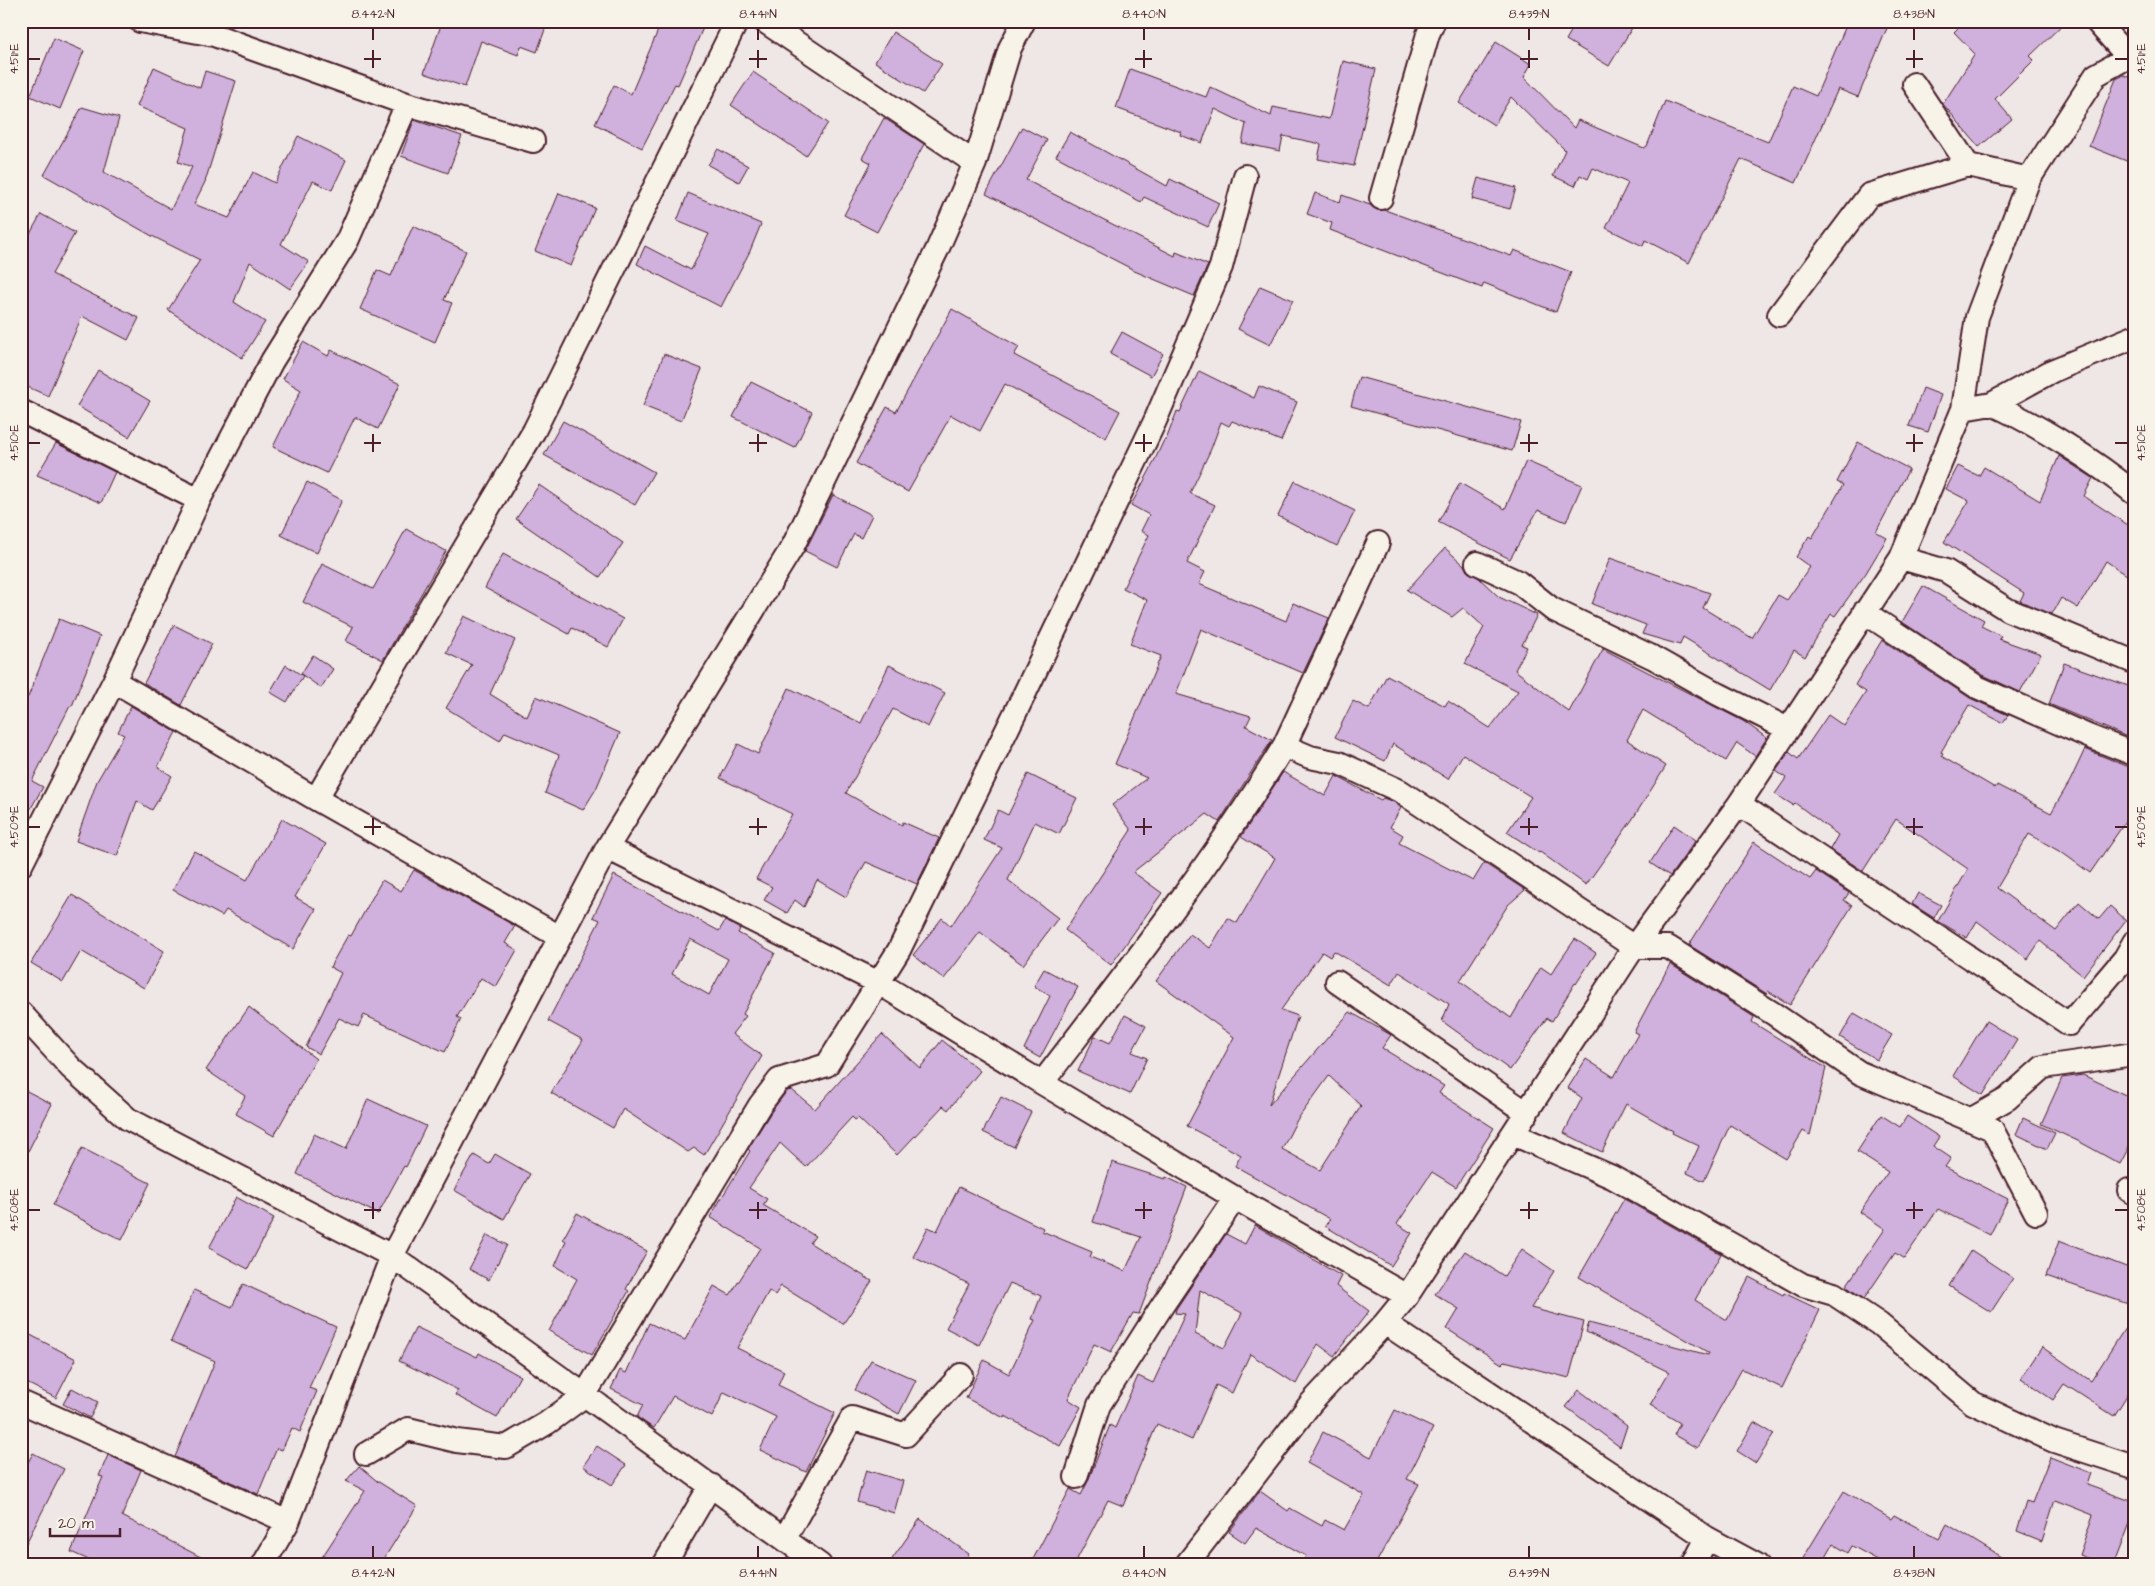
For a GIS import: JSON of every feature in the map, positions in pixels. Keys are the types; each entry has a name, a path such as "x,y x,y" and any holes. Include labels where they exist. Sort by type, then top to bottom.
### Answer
{"street":[{"path":"140,21 214,35 407,104 533,142"},
{"path":"316,799 534,431 738,21"},
{"path":"764,21 976,163"},
{"path":"263,1565 288,1522 392,1256 606,848 793,546 976,163 1010,48 1024,21"},
{"path":"1381,198 1428,34 1434,21"},
{"path":"1186,1565 1311,1403 1385,1323 1407,1296 1634,947 1740,804 1901,558 1963,409 1976,317 2029,179 2096,75 2131,57 2096,21"},
{"path":"1914,84 1968,164"},
{"path":"21,866 114,681 199,500 272,361 347,241 407,104"},
{"path":"1779,315 1869,195 1968,164 2029,179"},
{"path":"366,1454 408,1429 457,1441 506,1447 547,1423 584,1396 760,1105 779,1080 827,1064 899,950 1156,421 1221,267 1245,176"},
{"path":"1963,409 1992,404 2052,371 2134,337"},
{"path":"1992,404 2015,414 2115,478 2134,493"},
{"path":"21,411 199,500"},
{"path":"1042,1083 1158,932 1258,790 1284,746 1378,543"},
{"path":"1901,558 1946,571 2008,610 2134,662"},
{"path":"1477,562 1518,582 1552,609 1652,657 1718,694 1788,729"},
{"path":"1864,612 1976,686 2088,736 2134,754"},
{"path":"114,681 316,799 560,937"},
{"path":"1284,746 1310,757 1339,763 1400,790 1634,947 1668,947 1774,1014 1860,1073 1992,1129 2036,1214"},
{"path":"1740,804 2069,1024 2125,958 2134,942"},
{"path":"606,848 879,983 1235,1198 1407,1296"},
{"path":"1337,982 1527,1113"},
{"path":"21,1013 71,1068 128,1119 392,1256 820,1565"},
{"path":"1970,1120 2007,1099 2043,1067 2134,1054"},
{"path":"1513,1134 1612,1177 1804,1285 1834,1294 1879,1324 1973,1403 2054,1441 2134,1467"},
{"path":"1076,1477 1099,1405 1162,1306 1235,1198"},
{"path":"1385,1323 1707,1538 1757,1565"},
{"path":"785,1538 852,1418 906,1435 961,1375"},
{"path":"21,1402 288,1522"},
{"path":"664,1565 711,1485"},
{"path":"1693,1565 1707,1538"}],"building":[{"path":"435,21 548,21 537,52 521,46 518,55 481,41 465,87 424,73 441,25"},
{"path":"662,21 706,21 678,85 675,84 642,148 595,124 614,85 631,94"},
{"path":"1577,21 1622,21 1632,28 1609,66 1566,40"},
{"path":"1848,21 1890,21 1858,97 1838,89 1796,183 1741,159 1689,263 1645,240 1643,246 1606,228 1628,183 1593,168 1588,179 1580,175 1575,186 1553,176 1565,150 1511,97 1494,125 1459,103 1496,42 1531,64 1524,77 1574,128 1578,120 1644,148 1647,146 1665,101 1768,142 1793,86 1816,96"},
{"path":"1965,21 2066,21 2030,56 2034,60 1995,99 2012,119 1979,147 1943,104 1975,54 1954,32"},
{"path":"893,32 942,64 923,93 875,62"},
{"path":"54,38 84,51 60,109 30,96"},
{"path":"1343,61 1376,69 1354,166 1318,159 1321,144 1283,136 1280,151 1242,143 1246,124 1215,109 1202,143 1180,135 1181,132 1116,108 1130,69 1206,97 1210,87 1271,116 1273,107 1329,119"},
{"path":"154,67 200,88 205,71 236,81 205,182 194,204 229,218 253,172 275,183 298,136 346,160 332,190 313,181 281,244 309,262 290,289 250,262 234,302 265,322 242,358 168,310 200,260 152,236 44,175 82,107 119,118 104,172 171,209 192,167 178,162 188,128 137,106"},
{"path":"753,72 828,123 806,156 731,105"},
{"path":"2124,75 2134,79 2134,164 2089,146 2116,79"},
{"path":"884,118 924,144 877,232 844,215 871,163 862,158"},
{"path":"414,120 462,136 448,173 401,156"},
{"path":"1022,127 1047,140 1026,180 1175,256 1176,252 1208,265 1194,296 1132,270 986,194"},
{"path":"1070,132 1167,186 1170,179 1219,203 1208,227 1144,197 1141,202 1056,156"},
{"path":"718,149 748,166 739,182 708,165"},
{"path":"1478,178 1516,188 1510,209 1472,199"},
{"path":"559,193 595,208 571,266 535,251"},
{"path":"688,193 761,224 750,251 721,307 637,264 645,246 691,270 709,234 677,221"},
{"path":"1315,193 1340,202 1342,195 1370,205 1377,210 1385,210 1511,256 1514,250 1571,272 1556,312 1484,283 1482,288 1330,230 1332,223 1307,214"},
{"path":"41,214 75,233 52,274 139,318 128,340 82,316 48,396 21,384 21,250"},
{"path":"413,226 466,251 444,300 452,303 435,342 360,309 377,270 391,276"},
{"path":"1260,286 1293,300 1270,345 1238,329"},
{"path":"952,309 1019,347 1014,355 1120,411 1106,438 1005,384 980,431 951,415 908,492 856,463 887,407 896,412"},
{"path":"1122,332 1163,354 1151,376 1110,354"},
{"path":"303,342 328,356 331,350 400,384 378,429 355,417 327,473 273,447 301,390 283,379"},
{"path":"664,354 702,369 681,421 643,406"},
{"path":"98,370 150,401 129,437 77,406"},
{"path":"1199,371 1254,398 1259,386 1297,402 1281,441 1232,421 1229,426 1221,422 1211,449 1190,493 1215,505 1187,563 1205,572 1199,584 1286,621 1293,603 1329,618 1303,673 1201,629 1176,694 1251,716 1246,726 1272,740 1219,822 1207,814 1133,872 1162,893 1111,965 1065,930 1131,830 1112,805 1147,778 1115,764 1161,656 1130,644 1147,600 1123,588 1149,535 1141,531 1149,515 1131,505 1164,440 1166,440 1177,411 1180,412"},
{"path":"1359,377 1521,422 1512,451 1351,406"},
{"path":"751,382 812,412 795,448 733,417"},
{"path":"1923,388 1941,395 1928,432 1909,426"},
{"path":"563,421 654,472 635,505 544,455"},
{"path":"1858,442 1909,469 1876,532 1887,538 1866,573 1835,616 1831,614 1805,657 1794,650 1770,690 1683,637 1680,645 1642,634 1646,625 1592,604 1610,558 1710,593 1703,608 1752,638 1778,595 1787,600 1810,567 1796,557 1809,536 1812,538 1843,485 1837,482"},
{"path":"56,443 115,472 101,503 37,475"},
{"path":"2059,456 2093,478 2084,496 2134,529 2134,580 2106,561 2078,608 2061,598 2052,614 2020,601 2024,593 1944,542 1969,501 1946,489 1958,466 1979,476 1984,467 2040,501"},
{"path":"1526,461 1582,485 1566,522 1538,510 1510,559 1438,522 1460,483 1505,509"},
{"path":"1295,481 1355,511 1337,546 1278,516"},
{"path":"307,482 342,500 317,553 281,535"},
{"path":"539,485 623,543 600,577 516,519"},
{"path":"833,495 872,515 861,538 854,534 837,567 805,551"},
{"path":"406,529 446,551 383,660 346,641 353,627 303,602 322,564 373,589"},
{"path":"1445,548 1464,565 1467,571 1479,578 1499,597 1537,615 1522,645 1527,647 1515,670 1569,712 1603,649 1743,721 1767,738 1755,756 1737,743 1726,761 1643,710 1627,740 1666,766 1632,820 1586,885 1540,852 1507,832 1531,797 1463,754 1448,779 1393,744 1385,761 1335,737 1353,701 1369,709 1387,675 1445,706 1448,701 1490,728 1518,691 1465,664 1484,627 1463,608 1452,617 1407,590"},
{"path":"503,554 623,619 608,647 572,628 569,634 485,588"},
{"path":"1923,586 1984,620 1981,626 2001,636 1999,639 2041,654 2020,692 1983,675 1902,622"},
{"path":"464,616 515,640 490,694 527,717 536,696 620,733 596,789 583,810 545,793 559,755 505,732 500,741 446,708 472,665 446,653"},
{"path":"59,619 100,636 72,706 70,706 32,781 43,787 21,826 21,694 28,697"},
{"path":"174,625 212,644 181,705 144,683"},
{"path":"1882,640 1970,698 2008,715 2003,723 1969,705 1941,752 1943,753 1941,756 1995,788 1997,785 2051,813 2070,781 2085,749 2134,769 2134,804 2126,821 2090,873 2064,854 2029,834 1997,888 2056,931 2079,902 2099,919 2110,906 2126,920 2083,976 2040,941 2028,959 1977,921 1967,938 1938,921 1968,869 1896,819 1863,871 1830,849 1838,835 1795,803 1793,805 1775,794 1786,778 1776,771 1789,752 1798,759 1828,715 1844,726 1866,692 1855,685"},
{"path":"313,655 333,669 321,688 301,674"},
{"path":"2064,663 2134,688 2132,739 2049,704"},
{"path":"286,665 303,676 287,702 270,692"},
{"path":"889,665 945,693 928,727 893,709 846,793 902,825 903,822 939,838 917,884 866,862 846,897 817,880 804,907 795,900 787,913 764,900 772,887 756,879 792,814 720,778 738,744 758,754 789,688 861,723"},
{"path":"131,706 176,732 158,767 172,776 152,810 137,801 117,856 76,841 97,781 124,735 118,732"},
{"path":"1283,772 1325,796 1336,776 1381,800 1383,798 1394,802 1401,808 1390,827 1403,835 1399,843 1473,881 1484,863 1525,890 1508,905 1460,981 1511,1018 1541,967 1551,974 1575,939 1596,953 1552,1021 1547,1018 1510,1070 1442,1021 1449,1004 1399,972 1391,985 1334,951 1330,957 1322,952 1281,1010 1298,1016 1269,1105 1350,1012 1391,1035 1382,1048 1444,1086 1439,1093 1494,1128 1456,1187 1432,1172 1397,1224 1412,1233 1391,1266 1325,1226 1330,1219 1235,1166 1241,1155 1187,1126 1234,1037 1156,981 1190,934 1210,948 1228,918 1237,923 1275,858 1241,837","holes":["1329,1076 1361,1106 1320,1170 1282,1149 1297,1120"]},
{"path":"1028,774 1077,798 1059,834 1035,822 1008,880 1058,918 1023,965 980,932 944,979 913,955 942,918 951,926 1002,848 984,840 998,810 1008,815"},
{"path":"282,819 326,844 295,897 316,909 293,949 226,910 222,916 173,890 194,851 247,880"},
{"path":"1674,825 1696,840 1670,876 1650,863"},
{"path":"1754,842 1810,879 1816,871 1849,893 1844,900 1852,906 1790,1005 1768,991 1767,994 1689,945"},
{"path":"414,870 515,926 505,943 517,950 496,987 481,978 457,1017 461,1019 445,1052 364,1015 358,1027 339,1018 319,1054 306,1047 341,973 330,967 348,935 351,936 382,880 401,891"},
{"path":"614,875 719,931 725,921 740,929 738,933 775,953 743,1014 746,1016 732,1034 762,1056 704,1155 694,1148 688,1152 623,1109 613,1128 551,1093 583,1040 548,1021 600,920 593,917","holes":["690,939 728,959 709,995 672,974"]},
{"path":"1918,893 1941,905 1934,918 1912,904"},
{"path":"72,895 164,951 144,988 81,951 63,982 31,963"},
{"path":"1670,964 1754,1017 1752,1022 1826,1068 1810,1135 1803,1131 1786,1159 1730,1125 1704,1181 1687,1173 1699,1146 1672,1133 1673,1131 1626,1104 1602,1152 1564,1133 1582,1098 1568,1088 1586,1059 1614,1077 1638,1034 1634,1032"},
{"path":"1044,969 1078,987 1040,1058 1024,1049 1050,996 1034,986"},
{"path":"249,1007 316,1059 274,1136 236,1114 245,1096 206,1070"},
{"path":"1854,1013 1892,1035 1877,1060 1840,1037"},
{"path":"1125,1015 1146,1026 1132,1052 1147,1058 1130,1094 1078,1071 1095,1036 1110,1043"},
{"path":"1986,1021 2017,1040 1983,1095 1953,1076"},
{"path":"882,1034 920,1068 942,1040 980,1071 948,1110 943,1106 897,1155 858,1118 855,1120 852,1117 806,1167 780,1143 749,1188 767,1199 763,1205 815,1236 810,1243 872,1281 843,1324 781,1286 775,1295 769,1291 737,1348 784,1371 778,1385 835,1413 806,1472 760,1450 776,1417 724,1392 712,1417 673,1396 654,1428 647,1424 637,1417 643,1405 611,1389 620,1370 626,1373 649,1323 685,1340 714,1286 730,1295 760,1248 710,1217 750,1151 748,1149 771,1112 787,1091 792,1090 815,1109"},
{"path":"2083,1075 2134,1099 2134,1138 2120,1164 2080,1142 2041,1124 2062,1078"},
{"path":"21,1088 52,1104 21,1165"},
{"path":"1001,1097 1031,1112 1014,1147 983,1132"},
{"path":"368,1099 426,1126 406,1167 404,1166 378,1214 297,1174 314,1134 346,1149"},
{"path":"1881,1115 1900,1127 1907,1116 1939,1137 1933,1146 1951,1158 1945,1167 2008,1199 1990,1235 1938,1209 1904,1259 1895,1253 1864,1299 1846,1286 1885,1229 1860,1212 1888,1172 1857,1152"},
{"path":"2023,1118 2055,1133 2047,1149 2016,1134"},
{"path":"82,1148 150,1183 122,1240 53,1205"},
{"path":"495,1154 530,1174 504,1219 454,1190 474,1155 489,1164"},
{"path":"1112,1162 1165,1179 1166,1177 1187,1187 1139,1314 1133,1313 1111,1352 1094,1344 1068,1399 1081,1407 1060,1446 1005,1416 1004,1418 966,1398 984,1360 1009,1374 1035,1320 1032,1319 1041,1296 1010,1283 979,1345 946,1328 969,1284 913,1257 928,1227 937,1231 959,1187 1043,1228 1042,1231 1092,1252 1090,1257 1125,1271 1141,1237 1093,1222"},
{"path":"236,1197 274,1218 248,1269 209,1248"},
{"path":"1624,1199 1721,1254 1695,1300 1727,1320 1749,1277 1783,1295 1784,1293 1820,1310 1782,1388 1742,1369 1697,1448 1674,1435 1680,1423 1650,1405 1669,1372 1586,1332 1589,1323 1708,1355 1709,1353 1579,1277"},
{"path":"577,1213 647,1251 626,1289 629,1291 592,1355 549,1331 577,1279 555,1266 566,1241 563,1239"},
{"path":"1255,1225 1341,1276 1336,1286 1369,1311 1334,1356 1318,1344 1296,1384 1250,1354 1232,1393 1216,1385 1192,1440 1157,1424 1123,1506 1108,1500 1074,1565 1030,1565 1070,1489 1081,1495 1110,1425 1115,1428 1138,1376 1153,1383 1185,1314 1175,1313 1176,1309 1226,1234 1245,1244","holes":["1200,1290 1242,1313 1224,1348 1195,1334"]},
{"path":"487,1235 507,1245 489,1280 469,1269"},
{"path":"2059,1241 2134,1270 2134,1306 2046,1276"},
{"path":"1522,1249 1554,1271 1531,1308 1584,1322 1569,1378 1505,1361 1502,1364 1447,1329 1459,1309 1435,1294 1465,1251 1504,1276"},
{"path":"1971,1250 2013,1278 1991,1312 1949,1286"},
{"path":"243,1284 336,1327 309,1388 317,1391 300,1432 292,1428 282,1450 277,1448 258,1494 175,1457 215,1361 171,1341 194,1290 232,1307"},
{"path":"2134,1314 2134,1384 2114,1416 2064,1384 2053,1400 2021,1378 2042,1347 2091,1381"},
{"path":"416,1327 477,1357 479,1353 520,1376 497,1418 455,1395 458,1390 399,1361"},
{"path":"21,1330 76,1359 56,1398 21,1380"},
{"path":"871,1360 916,1380 899,1414 855,1390"},
{"path":"72,1388 98,1402 90,1418 63,1404"},
{"path":"1579,1390 1627,1426 1620,1447 1566,1407"},
{"path":"1395,1410 1433,1428 1407,1479 1419,1484 1375,1565 1301,1565 1306,1556 1256,1528 1245,1543 1229,1532 1260,1491 1288,1511 1290,1508 1322,1526 1325,1520 1344,1530 1364,1495 1307,1463 1323,1432 1371,1457"},
{"path":"1754,1422 1774,1434 1756,1463 1737,1451"},
{"path":"597,1446 626,1465 612,1485 583,1466"},
{"path":"33,1453 64,1469 21,1553 21,1476"},
{"path":"108,1455 141,1470 122,1516 216,1565 100,1565 71,1552 103,1477 99,1476"},
{"path":"2050,1457 2091,1473 2087,1485 2134,1502 2134,1513 2114,1565 2105,1565 2079,1555 2093,1515 2055,1500 2042,1541 2017,1531 2026,1501 2032,1503"},
{"path":"359,1466 377,1481 417,1506 380,1565 317,1565 365,1491 346,1481"},
{"path":"866,1470 903,1481 894,1513 857,1502"},
{"path":"1844,1491 1891,1519 1894,1515 1939,1539 1947,1524 2014,1565 1887,1565 1852,1546 1848,1553 1833,1544 1821,1565 1799,1565"},
{"path":"920,1519 969,1554 962,1565 888,1565"}]}
